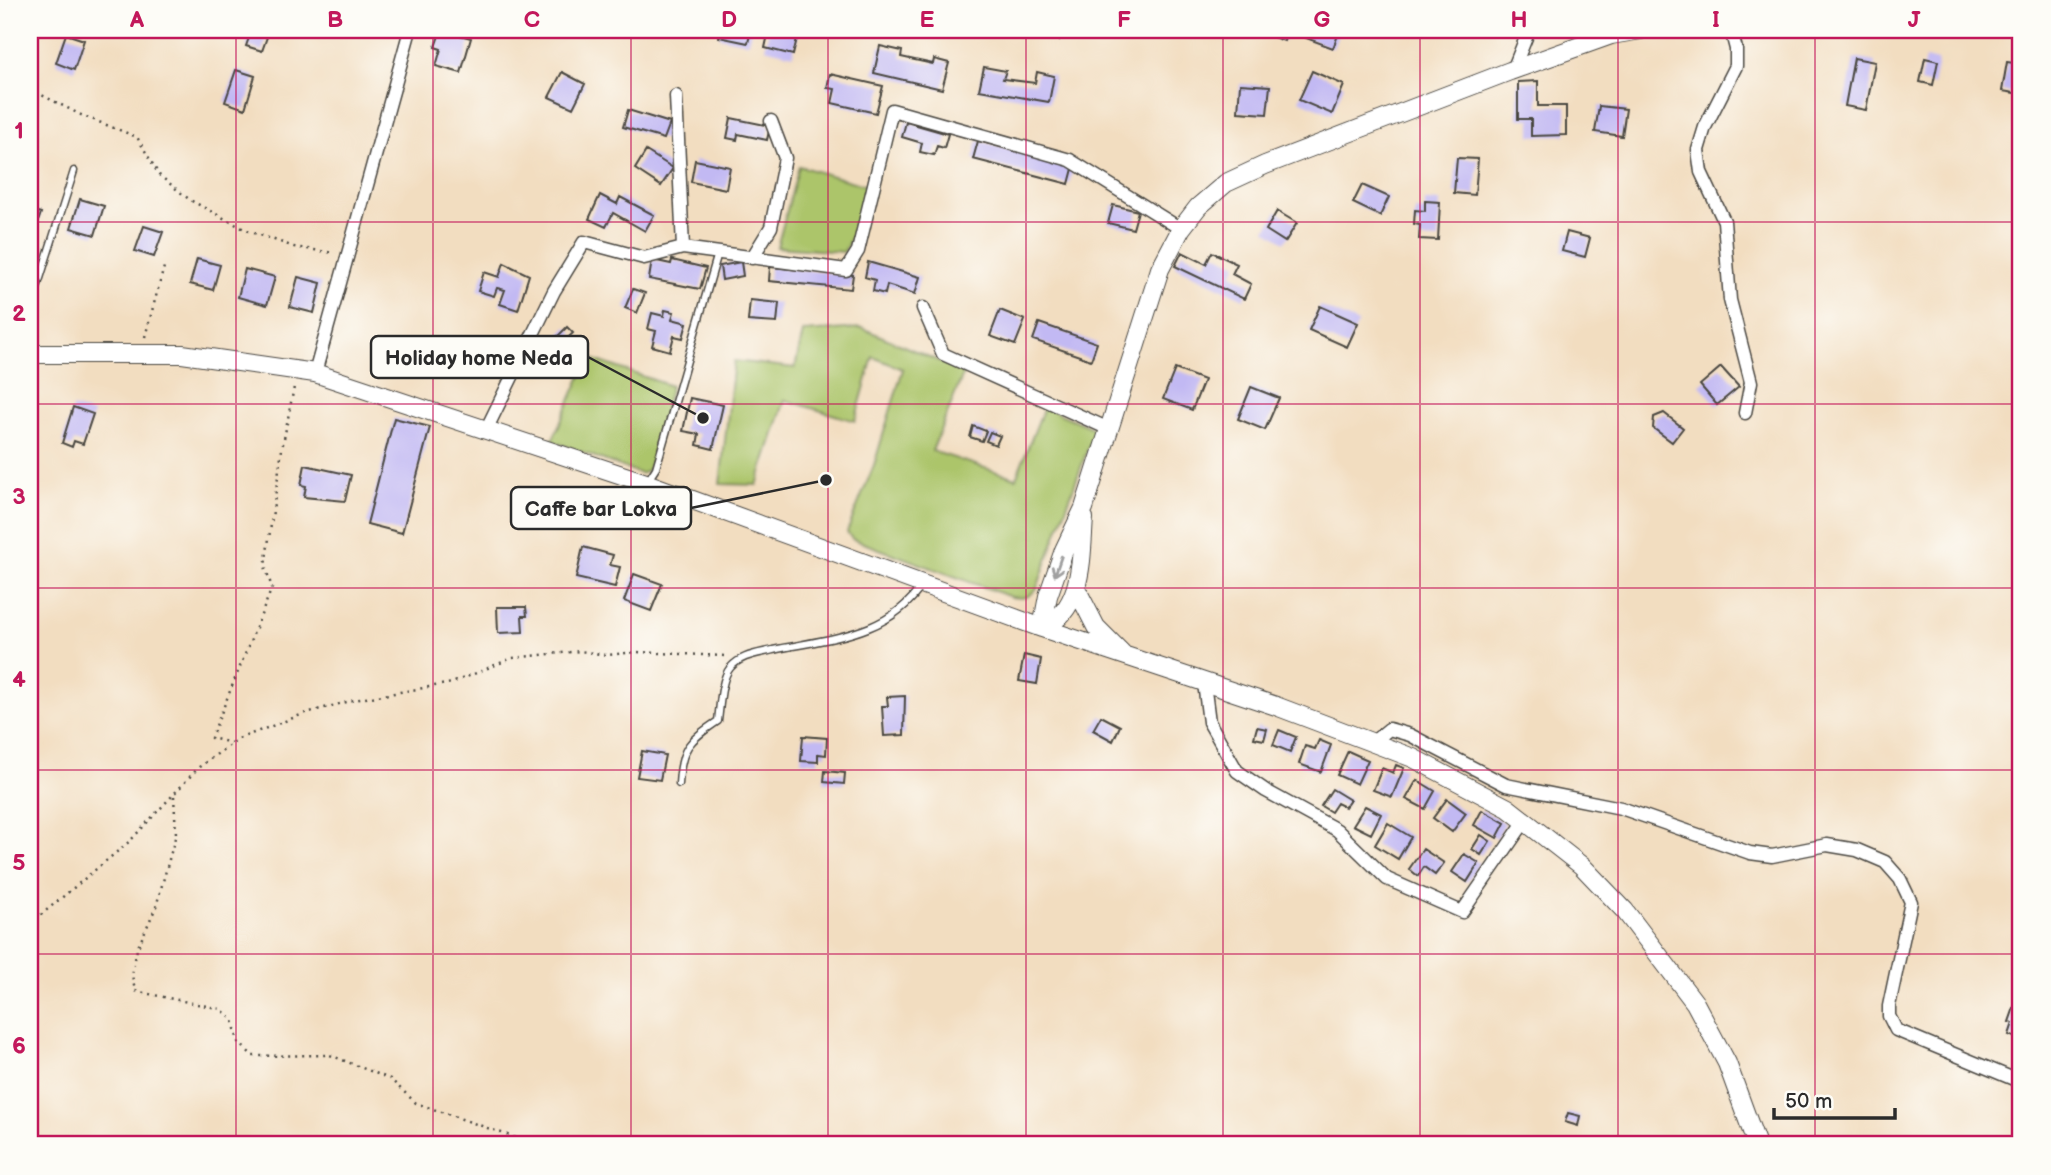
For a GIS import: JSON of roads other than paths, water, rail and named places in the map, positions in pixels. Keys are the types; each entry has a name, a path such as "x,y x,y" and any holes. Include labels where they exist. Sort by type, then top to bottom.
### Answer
{"main road":[{"path":"1042,628 1048,596 1063,550 1084,508 1160,269 1181,229 1198,207 1226,183 1278,160 1513,70 1611,35 1641,30"},
{"path":"30,354 182,355 307,371 646,483 1042,628 1372,743 1456,779 1525,821 1582,866 1625,911 1695,1003 1727,1063 1758,1145"},
{"path":"1042,628 1063,616 1071,605 1076,588 1084,508"},
{"path":"1076,588 1096,627 1127,657"}],"street":[{"path":"307,371 348,255 410,30"},
{"path":"1513,70 1529,30"},
{"path":"1731,30 1736,49 1735,66 1698,150 1701,172 1724,221 1730,300 1751,382 1745,413"},
{"path":"676,96 683,248"},
{"path":"486,430 554,291 584,242 644,258 683,248 846,270 858,251 892,110 1070,160 1181,229"},
{"path":"752,258 771,227 785,158 771,121"},
{"path":"923,308 943,354 1109,429"},
{"path":"1203,683 1209,722 1237,771 1266,791 1337,830 1387,879 1462,912 1525,821"},
{"path":"1372,743 1389,729 1410,735 1506,785 1621,808 1750,853 1772,856 1827,845 1857,850 1885,862 1900,879 1911,902 1889,1006 1889,1016 1896,1030 2021,1082"}],"lane":[{"path":"30,310 74,172"},
{"path":"646,483 656,468 718,253"},
{"path":"678,784 681,756 698,734 718,721 727,670 742,657 854,633 888,621 909,606 922,584"}],"place":[{"name":"Holiday home Neda","path":"703,418"},
{"name":"Caffe bar Lokva","path":"826,480"}]}
